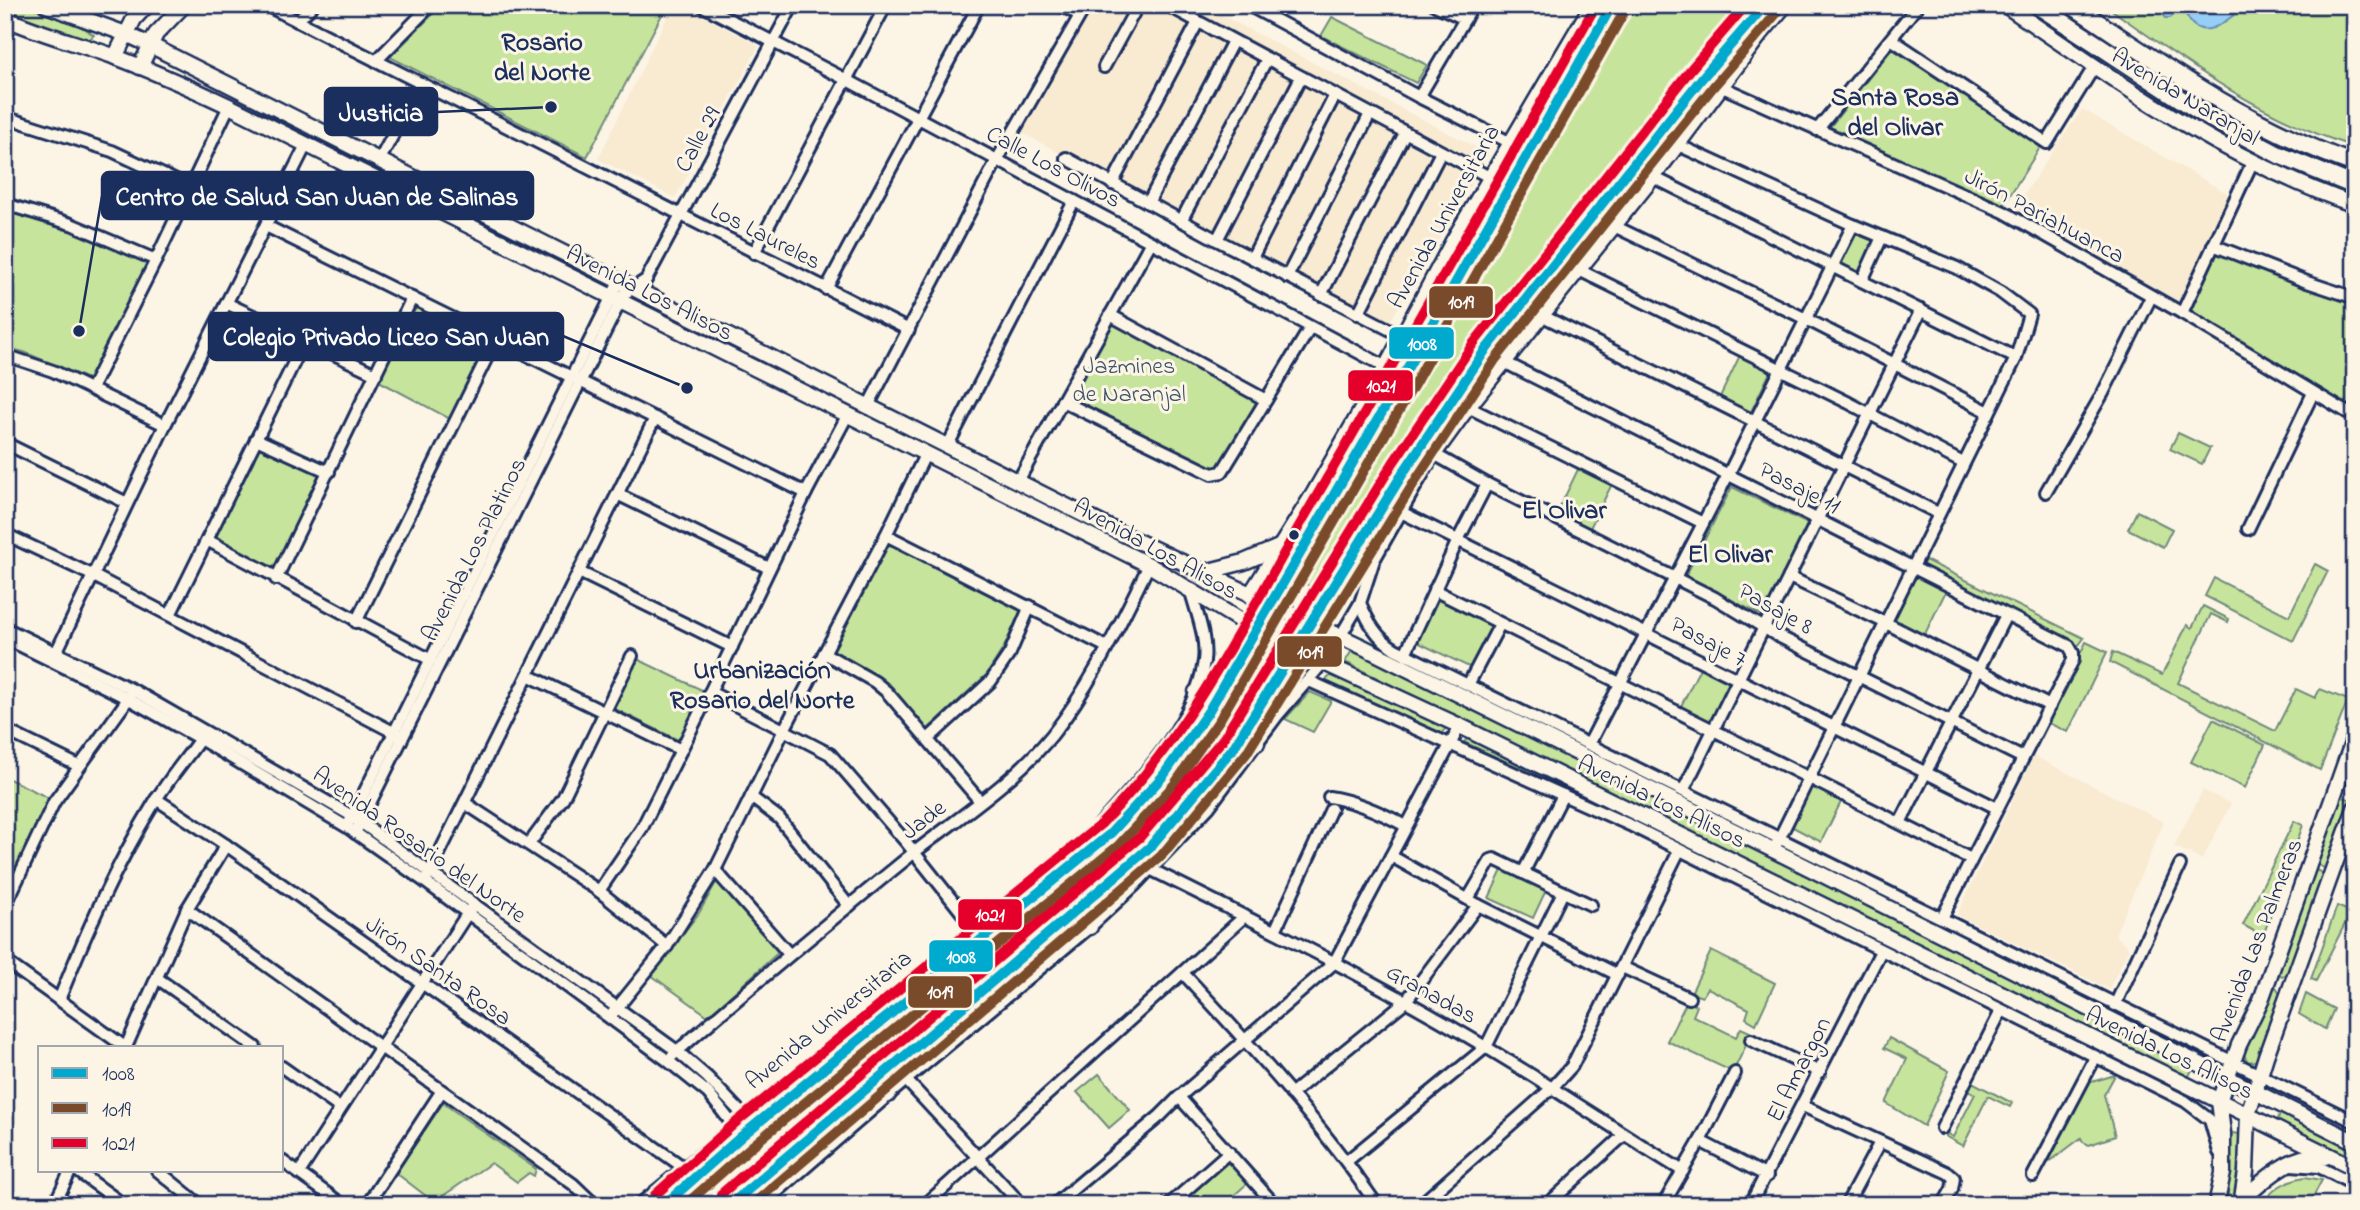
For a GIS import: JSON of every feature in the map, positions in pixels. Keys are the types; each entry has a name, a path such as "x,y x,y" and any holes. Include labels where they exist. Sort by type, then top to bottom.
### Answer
{"highway":[{"name":"Avenida Naranjal","path":"2037,5 2207,117 2279,155 2355,186"},
{"name":"Avenida Naranjal","path":"2072,5 2217,100 2286,138 2355,164"}],"main road":[{"name":"Avenida Los Alisos","path":"46,5 150,45 1200,573 1341,636 1776,844 2355,1142"},
{"path":"115,57 134,19 147,5"},
{"path":"140,67 156,34 184,5"},
{"name":"Avenida Universitaria","path":"1250,595 1314,493 1453,241 1592,5"},
{"name":"Avenida Universitaria","path":"664,1205 978,933 1049,886 1132,813 1175,762 1214,703 1355,459 1612,5"},
{"path":"730,1205 1150,846 1244,733 1405,470 1474,366 1516,309 1702,78 1765,5"},
{"path":"1405,470 1434,454 1468,407 1678,145 1784,5"},
{"name":"Avenida Naranjal","path":"2005,5 2198,134 2252,163 2355,205"},
{"name":"Avenida Los Alisos","path":"5,18 34,31 115,57 229,106 1149,565 1191,592 1296,650 1460,726 2355,1168"},
{"path":"1581,24 1597,32"},
{"path":"426,206 435,190"},
{"path":"1355,459 1360,412"},
{"path":"1044,513 1051,498"},
{"path":"1063,523 1070,508"},
{"path":"1200,573 1244,562 1279,547"},
{"path":"1196,692 1214,703"},
{"path":"1244,733 1257,743"},
{"name":"Avenida Las Palmeras","path":"2216,1205 2222,1173 2223,1133 2219,1101 2226,1077 2261,1000 2355,735"},
{"name":"Avenida Las Palmeras","path":"2242,1202 2248,1114 2355,808"},
{"path":"1076,911 1090,927"},
{"path":"2270,974 2293,984"},
{"path":"838,1111 888,1095"},
{"path":"2242,1202 2284,1166 2298,1158 2310,1156 2336,1159"}],"street":[{"name":"Los Laureles","path":"266,5 909,330"},
{"path":"297,21 313,5"},
{"path":"376,61 431,5"},
{"name":"Calle Los Olivos","path":"701,5 1386,366"},
{"name":"Calle 29","path":"626,285 643,284 646,280 793,5"},
{"path":"754,253 886,5"},
{"path":"826,289 979,5"},
{"path":"868,406 997,160 1083,10 1060,5"},
{"path":"1104,67 1138,5"},
{"path":"1167,5 1491,178"},
{"path":"1248,5 1419,97 1529,152"},
{"path":"1436,5 1465,19"},
{"path":"1419,97 1473,5"},
{"path":"1817,130 1918,5"},
{"path":"1112,184 1198,22"},
{"path":"1891,39 2047,143 2094,66"},
{"path":"1148,203 1233,41"},
{"path":"1181,221 1267,60"},
{"path":"1217,240 1301,77"},
{"name":"Jirón Pariahuanca","path":"1702,78 2004,212 2182,313 2355,416"},
{"path":"379,162 421,83"},
{"path":"1252,258 1335,95"},
{"path":"91,389 229,106"},
{"path":"1287,277 1370,114"},
{"path":"5,117 111,150 189,187"},
{"path":"1321,295 1405,132"},
{"path":"54,657 165,425 306,145"},
{"path":"1678,145 1853,225 1957,268 2000,292 2029,314 2016,358 1776,844"},
{"path":"1358,314 1441,152"},
{"path":"1066,158 1402,336"},
{"path":"2182,313 2252,163"},
{"path":"1653,177 2016,358"},
{"path":"948,445 1074,201"},
{"path":"5,204 71,224 156,260"},
{"path":"1589,744 1853,225"},
{"path":"266,226 806,493"},
{"path":"1614,226 1989,412"},
{"path":"1862,281 1882,237"},
{"path":"1018,481 1151,242"},
{"path":"2213,245 2355,298"},
{"path":"1579,271 1870,414 1963,463"},
{"name":"Avenida Los Platinos","path":"354,825 616,300 624,294 626,285"},
{"path":"2046,492 2103,393 2151,297"},
{"path":"276,579 412,298"},
{"path":"226,303 376,374"},
{"path":"1683,790 1921,310"},
{"path":"1110,315 1266,400"},
{"path":"1541,315 1938,513"},
{"path":"1062,401 1217,474 1222,472 1310,328"},
{"path":"356,622 496,339"},
{"path":"170,615 305,340"},
{"path":"5,355 53,370 165,425"},
{"name":"Pasaje 11","path":"1504,362 2069,646 2073,660 2050,706"},
{"name":"Avenida Los Platinos","path":"398,735 431,660 577,380"},
{"path":"2248,529 2313,393"},
{"path":"1468,407 1703,523"},
{"path":"598,891 642,828 806,493 847,416"},
{"path":"427,877 655,418"},
{"path":"256,439 329,472"},
{"path":"5,443 127,503"},
{"path":"762,1205 888,1095 1090,927 1209,807 1277,716 1309,681 1341,636 1360,603 1374,560 1434,454"},
{"name":"Pasaje 8","path":"1434,454 1858,676 2023,758"},
{"path":"614,1013 667,946 715,870 925,455"},
{"path":"1405,654 1487,484"},
{"path":"617,494 769,568"},
{"name":"Pasaje 7","path":"1401,512 1997,808"},
{"path":"5,534 92,575 398,735"},
{"path":"886,535 1107,647"},
{"path":"207,540 431,660"},
{"name":"Jade","path":"667,1060 789,954 1016,772 1052,735 1067,715 1107,647 1149,565"},
{"path":"579,572 732,647"},
{"path":"1789,577 2050,706 1942,918"},
{"path":"1434,590 1971,859"},
{"name":"Avenida Universitaria","path":"639,1205 744,1117 978,933 1097,829 1143,775 1175,730 1196,692 1204,659 1202,631 1191,592"},
{"name":"Avenida Los Alisos","path":"1360,603 1371,628 1382,641 1405,654 1683,790 1776,844 1942,918 2355,1122"},
{"path":"928,739 991,681 1010,653 1030,606"},
{"path":"1900,823 2006,615"},
{"path":"1468,685 1500,624"},
{"name":"Avenida Rosario del Norte","path":"5,628 54,657 203,735 354,825 614,1013 677,1051 708,1077 744,1117"},
{"name":"Avenida Rosario del Norte","path":"5,638 54,657"},
{"path":"824,653 875,682 981,802"},
{"path":"528,844 563,798 632,656"},
{"path":"528,675 681,750"},
{"name":"Avenida Los Alisos","path":"1309,681 1563,794 2185,1101 2210,1120 2222,1173"},
{"path":"710,692 830,754 915,852 978,933"},
{"path":"5,906 54,802 131,695"},
{"path":"1054,1205 1334,963 1460,726"},
{"path":"5,730 79,765"},
{"path":"59,1000 97,908 128,847 156,799 203,735"},
{"path":"1523,873 1563,794"},
{"path":"751,797 779,818 849,906"},
{"path":"1329,797 1383,814 1406,827"},
{"name":"Jirón Santa Rosa","path":"156,799 226,845 683,1167 694,1179"},
{"path":"465,803 598,891 667,946"},
{"path":"1275,931 1331,809"},
{"path":"125,1046 187,909 226,845"},
{"path":"1420,1205 1552,1088 1572,1066 1679,851"},
{"path":"1391,856 1542,937 1689,998"},
{"path":"1291,1094 1406,1001 1473,902 1491,860 1494,859 1591,905"},
{"path":"2115,1005 2180,865"},
{"name":"Granadas","path":"1150,869 1275,931 1406,1001 1486,1047 1683,1171"},
{"path":"715,870 789,954"},
{"path":"1347,1161 1486,1047 1563,892"},
{"path":"187,909 573,1184 595,1205"},
{"path":"299,1173 471,909"},
{"path":"925,1205 1245,916"},
{"name":"El Amargon","path":"1750,1205 1881,951"},
{"path":"5,961 124,1046"},
{"path":"1183,973 1291,1094 1347,1161 1377,1205"},
{"path":"157,978 254,1046"},
{"path":"1942,1128 2001,1011"},
{"name":"Avenida Rosario del Norte","path":"614,1013 708,1093 734,1126"},
{"path":"1751,1040 1820,1072"},
{"path":"2033,1176 2095,1058"},
{"path":"284,1067 340,1108"},
{"path":"1663,1205 1735,1073"},
{"path":"906,1080 1022,1205"},
{"path":"367,1205 441,1092"},
{"path":"1179,1097 1275,1204"},
{"path":"1803,1106 1948,1173 1954,1178 1954,1184 1944,1205"},
{"path":"1547,1205 1624,1135"},
{"path":"1700,1140 1767,1175"},
{"path":"1846,1205 1880,1142"},
{"path":"1169,1205 1229,1152"},
{"path":"284,1162 343,1205"},
{"path":"2284,1166 2299,1164 2319,1167 2355,1185"},
{"path":"54,1205 70,1172"},
{"path":"79,1172 124,1205"},
{"path":"159,1172 200,1205"}],"shaded area":[{"path":"673,5 682,5 759,46 675,198 598,159"},
{"path":"1086,5 1202,5 1489,154 1386,328 1015,129"},
{"path":"2082,109 2230,195 2181,303 2014,209"},
{"path":"2034,756 2164,822 2115,935 2129,948 2109,989 1957,915"},
{"path":"2203,790 2231,804 2202,860 2174,846"}],"green space":[{"path":"5,5 52,13 94,35 87,42 5,12"},
{"path":"442,5 667,5 587,157 390,57"},
{"path":"1621,5 1753,5 1516,293 1320,591 1291,577 1556,121"},
{"path":"2105,5 2355,5 2355,147 2288,121 2256,105 2194,67"},
{"path":"1332,17 1427,65 1416,83 1321,36"},
{"path":"1892,49 2041,146 2003,206 1830,127"},
{"path":"5,209 83,232 148,261 90,380 24,352 5,348"},
{"path":"1855,227 1884,239 1867,279 1837,265"},
{"path":"2217,251 2355,302 2354,409 2188,311"},
{"path":"417,306 488,344 450,419 379,381"},
{"name":"Jazmines de Naranjal","path":"1112,321 1263,401 1219,467 1209,468 1070,397"},
{"path":"1741,353 1772,368 1749,416 1718,401"},
{"path":"2178,433 2210,448 2202,464 2170,449"},
{"path":"258,445 323,474 277,570 214,535"},
{"path":"1581,463 1614,480 1589,530 1556,515"},
{"path":"1732,487 1808,524 1765,617 1685,577"},
{"path":"2137,511 2172,529 2163,547 2128,529"},
{"path":"887,542 1022,608 1004,647 987,674 927,730 869,672 831,651"},
{"path":"1925,560 2084,638 2073,653 1919,572"},
{"path":"2315,564 2328,571 2293,641 2205,596 2214,578 2289,616"},
{"path":"1914,573 1947,589 1923,638 1891,623"},
{"path":"1436,598 1494,625 1471,668 1415,641"},
{"path":"2203,606 2229,619 2228,622 2211,614 2178,683 2275,731 2296,689 2315,698 2320,689 2348,700 2320,770 2110,662 2113,652 2162,675 2187,625 2192,628"},
{"path":"2086,642 2107,652 2068,732 2046,722"},
{"path":"1354,647 2194,1066 2188,1078 1345,662"},
{"path":"637,659 704,691 680,741 613,708"},
{"path":"1701,666 1730,680 1710,722 1680,708"},
{"path":"1339,671 1446,725 1443,735 1322,684"},
{"path":"1310,692 1331,701 1313,732 1285,719"},
{"path":"2213,719 2265,745 2245,788 2191,762"},
{"path":"1468,738 1638,823 1464,742"},
{"path":"5,777 51,799 5,899"},
{"path":"1812,781 1843,798 1821,842 1791,826"},
{"path":"2340,796 2352,800 2327,868 2324,868 2315,863"},
{"path":"2294,821 2303,825 2263,936 2243,925"},
{"path":"2313,869 2325,874 2290,974 2282,976 2278,973"},
{"path":"1502,870 1546,890 1533,918 1489,898"},
{"path":"718,879 781,950 708,1016 651,975 699,913"},
{"path":"2337,906 2351,912 2316,981 2311,979"},
{"path":"1711,951 1775,983 1756,1024 1746,1018 1749,1009 1708,988 1702,997 1691,993"},
{"path":"2276,987 2280,993 2258,1056 2255,1061 2248,1062 2244,1055 2268,990"},
{"path":"2306,994 2334,1009 2325,1029 2299,1014"},
{"path":"1687,1001 1697,1006 1693,1016 1736,1037 1741,1028 1752,1033 1733,1072 1667,1041"},
{"path":"1889,1038 1949,1071 1924,1126 1886,1103 1907,1059 1884,1048"},
{"path":"1099,1074 1130,1110 1109,1128 1077,1092"},
{"path":"2115,1075 2104,1095 2115,1136 2089,1145 2081,1138 2048,1163 2088,1083"},
{"path":"1972,1082 2012,1103 2010,1107 1988,1096 1963,1146 1945,1136 1946,1133 1953,1137 1975,1094 1968,1090"},
{"path":"443,1103 536,1169 534,1176 529,1173 517,1182 491,1163 434,1202 396,1173"},
{"path":"2281,1112 2355,1148 2355,1163 2276,1123"},
{"path":"2231,1133 2240,1134 2236,1196 2234,1205 2225,1205 2228,1195"},
{"path":"1229,1161 1249,1182 1223,1205 1179,1205"},
{"path":"2305,1177 2322,1180 2309,1205 2262,1205 2280,1186"}],"water":[{"path":"2155,5 2232,5 2234,15 2214,28 2203,29 2192,24 2182,9 2166,18"}],"transit line":[{"name":"1021","path":"655,1195 734,1124 1101,824 1161,754 1213,677 1596,5"},
{"name":"1008","path":"664,1205 743,1135 1110,834 1163,776 1208,712 1403,376 1612,5"},
{"name":"1021","path":"721,1194 1140,837 1223,739 1393,463 1473,344 1691,69 1746,5"},
{"name":"1008","path":"730,1205 1150,847 1234,747 1405,470 1484,352 1702,78 1765,5"},
{"name":"1019","path":"685,1205 752,1146 1119,845 1174,785 1220,719 1415,383 1624,12"},
{"name":"1019","path":"752,1205 1161,856 1246,754 1417,478 1495,360 1713,87 1776,14"}],"place":[{"name":"Justicia","path":"551,107"},
{"name":"Centro de Salud San Juan de Salinas","path":"79,331"},
{"name":"Colegio Privado Liceo San Juan","path":"687,388"}],"district":[{"name":"Rosario del Norte","path":"542,56"},
{"name":"Santa Rosa del Olivar","path":"1895,111"},
{"name":"El Olivar","path":"1564,509"},
{"name":"El Olivar","path":"1730,553"},
{"name":"Urbanización Rosario del Norte","path":"762,684"}]}
